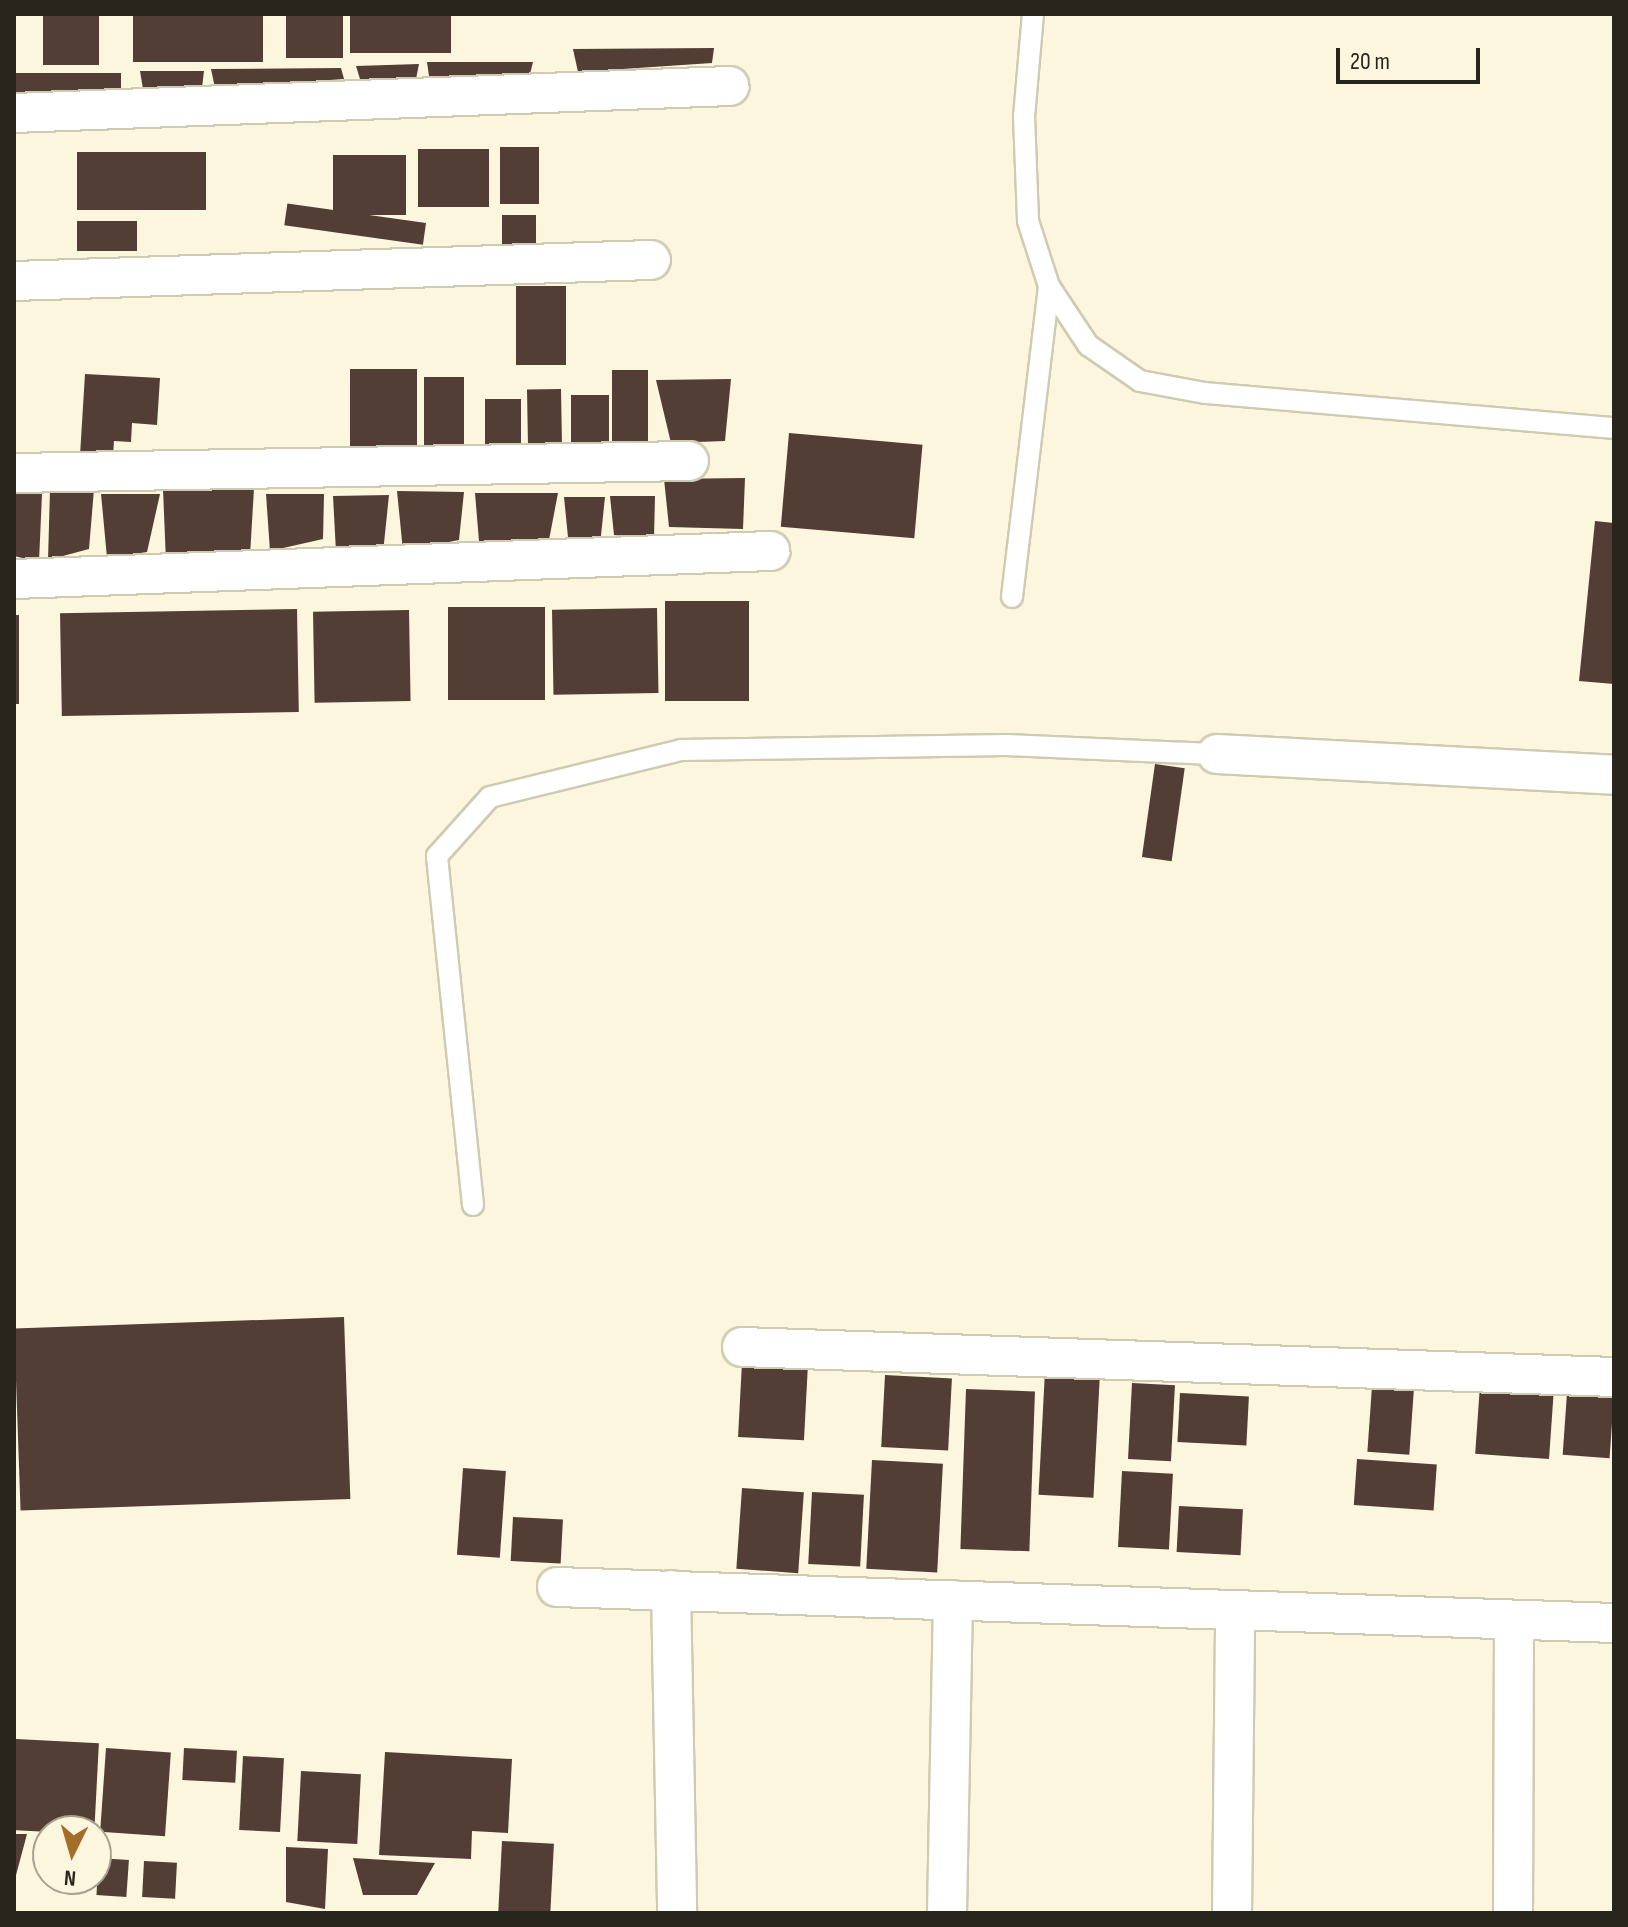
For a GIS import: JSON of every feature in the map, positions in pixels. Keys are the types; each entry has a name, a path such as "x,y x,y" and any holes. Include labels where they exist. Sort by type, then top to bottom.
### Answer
{"street":[{"path":"14,113 729,86"},
{"path":"14,281 651,260"},
{"path":"14,473 689,461"},
{"path":"14,579 770,551"},
{"path":"1217,754 1614,775"},
{"path":"742,1347 1614,1377"},
{"path":"557,1587 1614,1623"},
{"path":"671,1590 677,1913"},
{"path":"947,1913 953,1600"},
{"path":"1232,1913 1235,1611"},
{"path":"1513,1913 1514,1621"}],"lane":[{"path":"1033,14 1024,116 1028,221 1049,286 1088,345 1140,381 1614,428"},
{"path":"1012,597 1049,286"},
{"path":"473,1205 437,856 490,797 681,750 1007,745 1217,754"}],"building":[{"path":"43,14 99,14 99,65 43,65"},
{"path":"133,14 263,14 263,62 133,62"},
{"path":"286,14 343,14 343,58 286,58"},
{"path":"350,14 451,14 451,53 350,53"},
{"path":"714,48 712,63 578,72 573,49"},
{"path":"427,62 533,62 530,74 430,83"},
{"path":"419,64 415,84 360,79 356,66"},
{"path":"341,68 344,79 215,88 211,69"},
{"path":"140,71 204,71 201,96 144,95"},
{"path":"14,73 121,73 121,99 14,99"},
{"path":"500,147 539,147 539,204 500,204"},
{"path":"418,149 489,149 489,207 418,207"},
{"path":"77,152 206,152 206,210 77,210"},
{"path":"333,155 406,155 406,215 333,215"},
{"path":"287,204 426,223 423,245 284,225"},
{"path":"502,215 536,215 536,253 502,253"},
{"path":"77,221 137,221 137,251 77,251"},
{"path":"516,286 566,286 566,365 516,365"},
{"path":"350,369 417,369 417,460 350,460"},
{"path":"612,370 648,370 648,453 612,453"},
{"path":"85,374 160,378 157,425 132,423 131,442 114,441 113,456 80,455"},
{"path":"424,377 464,377 464,463 424,463"},
{"path":"731,379 725,441 671,443 656,380"},
{"path":"561,389 562,450 528,451 527,390"},
{"path":"571,395 609,395 609,454 571,454"},
{"path":"485,399 521,399 521,452 485,452"},
{"path":"789,433 922,445 914,538 781,527"},
{"path":"745,478 743,529 669,527 664,479"},
{"path":"254,488 250,556 166,562 163,489"},
{"path":"94,489 89,549 48,560 50,490"},
{"path":"397,491 464,492 459,540 403,551"},
{"path":"475,493 558,493 549,540 479,541"},
{"path":"14,494 42,494 39,562 14,556"},
{"path":"101,494 160,494 147,552 107,558"},
{"path":"266,494 324,494 323,539 270,551"},
{"path":"389,495 383,553 336,552 333,496"},
{"path":"610,496 655,496 654,538 614,535"},
{"path":"564,497 605,497 600,545 568,537"},
{"path":"1595,521 1614,523 1614,684 1579,681"},
{"path":"665,601 749,601 749,701 665,701"},
{"path":"448,607 545,607 545,700 448,700"},
{"path":"657,608 658,693 553,695 552,610"},
{"path":"297,609 299,712 62,716 60,613"},
{"path":"409,610 411,701 315,703 313,612"},
{"path":"14,615 19,615 19,704 14,704"},
{"path":"1155,764 1185,768 1172,861 1142,857"},
{"path":"344,1317 350,1499 21,1510 14,1329"},
{"path":"742,1362 808,1365 804,1440 738,1437"},
{"path":"1045,1371 1100,1374 1093,1498 1039,1495"},
{"path":"885,1375 952,1379 948,1450 881,1447"},
{"path":"1132,1383 1175,1385 1171,1461 1128,1459"},
{"path":"1480,1385 1554,1390 1549,1459 1475,1454"},
{"path":"1372,1386 1414,1389 1409,1455 1367,1452"},
{"path":"966,1389 1035,1391 1029,1551 960,1549"},
{"path":"1180,1393 1249,1397 1246,1446 1177,1442"},
{"path":"1567,1393 1614,1396 1610,1458 1563,1455"},
{"path":"1357,1459 1437,1465 1434,1510 1354,1505"},
{"path":"872,1460 943,1464 937,1573 866,1569"},
{"path":"463,1468 506,1471 500,1558 457,1555"},
{"path":"1122,1471 1173,1474 1169,1550 1118,1547"},
{"path":"742,1488 804,1492 798,1573 736,1569"},
{"path":"812,1492 864,1495 860,1567 808,1564"},
{"path":"1179,1506 1243,1509 1241,1555 1177,1552"},
{"path":"513,1517 563,1520 561,1564 511,1561"},
{"path":"16,1739 99,1743 95,1815 32,1815 32,1831 14,1830"},
{"path":"106,1748 171,1753 165,1836 112,1833 112,1815 101,1815"},
{"path":"184,1748 237,1751 235,1783 182,1780"},
{"path":"385,1752 512,1759 508,1833 472,1831 471,1859 379,1855"},
{"path":"243,1756 284,1758 280,1832 239,1830"},
{"path":"301,1771 361,1774 357,1844 297,1841"},
{"path":"14,1834 27,1834 15,1879 14,1879"},
{"path":"502,1841 554,1844 550,1913 498,1913"},
{"path":"286,1847 328,1849 325,1909 286,1902"},
{"path":"353,1858 435,1863 417,1895 363,1895"},
{"path":"112,1859 129,1860 126,1897 98,1895 112,1895"},
{"path":"144,1861 177,1863 175,1899 142,1897"}]}
